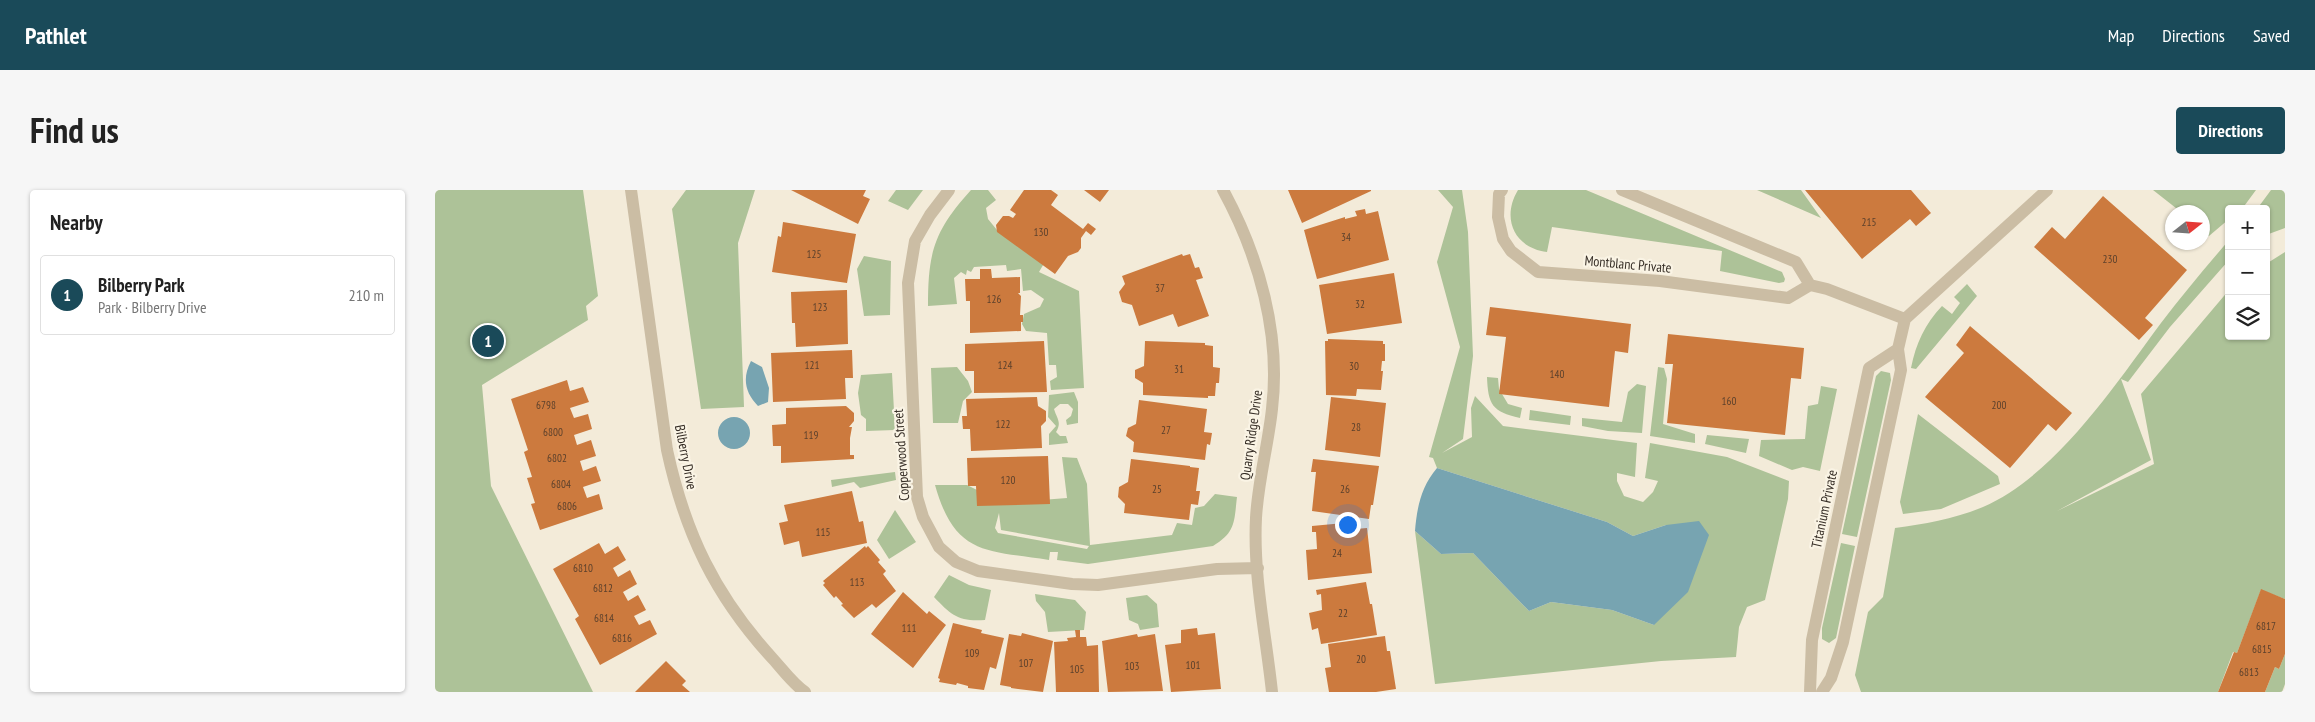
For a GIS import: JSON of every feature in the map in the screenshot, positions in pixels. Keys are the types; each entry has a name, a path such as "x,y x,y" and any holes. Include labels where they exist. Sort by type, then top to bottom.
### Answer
{"street":[{"name":"Bilberry Drive","path":"631,190 667,450 686,521 696,545 727,602 763,648 805,692"},
{"name":"Copperwood Street","path":"949,190 930,215 915,241 907,283 917,497 923,517 939,547 956,562 978,571 1072,584 1098,585 1217,569 1257,568"},
{"name":"Quarry Ridge Drive","path":"1223,190 1237,214 1254,258 1267,311 1273,348 1272,408 1256,517 1255,554 1271,692"},
{"name":"Montblanc Private","path":"1502,190 1499,194 1498,217 1503,239 1511,251 1538,272 1660,281 1787,298 1810,285"},
{"path":"1622,190 1795,262 1810,285 1905,319"},
{"path":"1822,692 1831,678 1843,642 1901,370 1898,349 1905,319 2047,190"},
{"name":"Titanium Private","path":"1810,692 1812,640 1869,368 1898,349"}],"green space":[{"path":"435,190 583,190 598,296 586,306 588,320 482,385 491,486 593,692 435,692"},
{"path":"686,190 755,190 738,243 744,407 701,409 672,209"},
{"path":"896,190 923,190 908,210 888,201"},
{"path":"971,190 988,190 996,200 986,208 988,219 997,230 1010,233 1046,260 1039,272 1079,291 1084,388 1051,390 1050,381 1057,377 1056,365 1049,365 1047,333 1026,331 1022,324 1024,314 1040,307 1044,299 1031,290 1023,291 1021,269 1007,271 1006,265 974,267 971,272 967,270 966,275 961,272 954,278 957,304 928,306 930,271 936,243 941,230"},
{"path":"1438,190 1462,190 1468,232 1473,356 1463,439 1442,453 1472,437 1471,408 1475,396 1503,426 1637,443 1635,477 1617,473 1617,481 1624,496 1643,502 1653,492 1658,481 1645,478 1650,443 1727,457 1789,481 1788,499 1765,600 1747,607 1739,627 1736,657 1661,661 1435,684 1415,531 1441,554 1473,553 1529,611 1551,602 1612,610 1654,625 1666,525 1633,536 1607,522 1437,468 1433,458 1429,457 1460,347 1437,262 1453,207"},
{"path":"1518,190 1586,190 1782,272 1785,279 1784,282 1779,283 1720,271 1722,251 1552,227 1547,252 1536,249 1526,245 1519,238 1511,221 1513,201"},
{"path":"1757,190 1801,190 1821,218"},
{"path":"2153,190 2256,190 2245,205 2225,205 2225,222 2210,235 2210,205 2172,205"},
{"path":"2271,190 2285,190 2285,228 2270,234 2270,205 2260,205"},
{"path":"2225,245 2225,265 2170,327 2128,382 2121,379 2151,460 2057,511 2154,464 2141,394 2225,295 2225,340 2270,340 2270,261 2285,252 2285,599 2261,590 2237,653 2233,652 2218,692 1861,692 1855,675 1868,612 1883,597 1895,528 1961,515 1983,507 2010,492 2035,473 2059,451 2104,400 2169,312"},
{"path":"864,256 891,261 890,315 864,316 857,269"},
{"path":"1967,284 1977,296 1916,369 1911,368 1926,327 1942,306 1952,314 1960,303 1954,297"},
{"path":"957,367 968,381 972,392 963,401 958,423 933,423 931,368"},
{"path":"1658,367 1664,368 1667,379 1663,424 1695,434 1695,443 1650,436"},
{"path":"1881,371 1890,373 1891,380 1857,537 1842,534 1876,376"},
{"path":"892,373 895,430 866,431 866,419 861,415 858,393 861,375"},
{"path":"1487,377 1498,378 1499,389 1508,404 1522,408 1520,418 1503,413 1493,405 1490,400"},
{"path":"1637,384 1646,386 1642,433 1608,431 1582,426 1582,418 1622,422 1628,392"},
{"path":"1821,386 1837,389 1820,471 1803,467 1792,470 1759,456 1761,440 1805,439 1808,406 1818,404"},
{"path":"1074,392 1078,402 1078,423 1067,425 1066,420 1071,416 1073,409 1068,404 1060,404 1054,409 1059,423 1056,432 1060,436 1066,436 1068,443 1049,445 1049,434 1056,426 1048,417 1049,395"},
{"path":"1530,410 1571,416 1570,425 1529,420"},
{"path":"1918,414 1998,476 2000,484 1941,509 1903,514 1900,502"},
{"path":"1707,435 1749,439 1746,453 1705,444"},
{"path":"1062,457 1077,458 1087,484 1090,545 1172,535 1177,523 1192,525 1195,508 1204,506 1215,494 1237,497 1233,526 1221,541 1213,546 1088,564 1057,560 1058,552 1050,552 1049,560 991,551 976,545 963,537 952,525 943,508 935,485 967,485 977,490 979,505 1067,498","holes":["999,513 1001,530 1089,546 1087,549 998,533 995,528"]},
{"path":"895,472 896,480 860,488 854,482 832,487 831,480"},
{"path":"895,510 916,542 889,559 877,540"},
{"path":"1841,543 1855,546 1836,638 1829,643 1822,639 1822,628"},
{"path":"949,575 969,585 991,590 985,620 968,620 956,616 934,597"},
{"path":"1035,594 1075,600 1086,612 1084,630 1048,632 1045,612 1036,601"},
{"path":"1147,595 1157,604 1159,627 1140,630 1138,624 1129,620 1126,598"},
{"path":"2285,654 2285,684 2282,692 2265,692 2275,667 2279,669"}],"water":[{"path":"751,361 762,367 769,388 768,402 758,406 750,396 746,385 746,373"},
{"path":"734,417 740,418 745,422 749,427 749,439 745,444 740,448 734,449 728,448 723,444 719,439 718,433 719,427 723,422 728,418"},
{"path":"1437,468 1607,522 1633,536 1666,525 1699,521 1709,535 1688,592 1654,625 1612,610 1551,602 1529,611 1473,553 1441,554 1415,531 1421,498 1427,482"}],"building":[{"path":"791,190 866,190 863,196 870,199 858,224"},
{"path":"1024,190 1051,190 1058,195 1051,205 1083,229 1088,223 1096,229 1091,235 1086,231 1081,238 1081,248 1078,252 1068,256 1055,274 997,232 996,225 1003,216 1013,218 1016,214 1010,210"},
{"path":"1084,190 1109,190 1100,202"},
{"path":"1288,190 1371,190 1371,191 1302,223"},
{"path":"1805,190 1911,190 1931,213 1916,226 1910,219 1862,259"},
{"path":"2103,196 2187,270 2145,318 2153,325 2139,340 2034,247 2052,227 2065,239"},
{"path":"1365,209 1366,214 1378,211 1389,260 1317,279 1304,230 1345,217 1345,219 1357,216 1355,211"},
{"path":"783,222 856,234 847,283 772,272 778,236 781,237"},
{"path":"1182,254 1183,256 1190,254 1195,268 1199,267 1203,278 1196,280 1209,316 1178,327 1173,314 1139,326 1132,305 1122,302 1119,292 1125,284 1122,276"},
{"path":"980,269 991,269 992,278 1020,277 1020,293 1018,293 1021,296 1020,315 1023,315 1021,331 970,333 970,301 966,301 965,279 980,279"},
{"path":"1394,273 1402,323 1327,334 1319,285"},
{"path":"847,290 848,344 796,347 795,323 792,323 791,292"},
{"path":"1490,307 1631,324 1628,353 1615,351 1609,407 1499,394 1506,337 1486,335"},
{"path":"1970,326 2072,413 2056,431 2048,424 2010,468 1925,397 1964,353 1956,345"},
{"path":"1668,334 1804,348 1801,379 1791,378 1785,435 1667,423 1673,364 1665,364"},
{"path":"1328,339 1383,341 1383,344 1385,344 1385,361 1382,361 1381,390 1357,389 1356,396 1326,395 1325,341 1328,341"},
{"path":"1044,341 1047,392 974,393 974,371 965,371 965,344"},
{"path":"1145,341 1205,343 1205,345 1213,346 1213,367 1220,368 1219,383 1216,383 1215,396 1208,396 1208,398 1143,395 1143,383 1135,378 1135,370 1144,366"},
{"path":"852,350 853,378 845,378 846,399 773,402 771,353"},
{"path":"567,380 570,391 583,387 589,402 570,408 574,418 588,414 592,429 574,435 577,445 591,440 596,456 580,461 583,471 596,466 601,481 583,487 587,498 599,494 603,509 540,530 531,504 535,503 527,478 532,477 524,452 528,450 511,399"},
{"path":"1037,397 1038,406 1046,411 1046,421 1041,426 1042,448 971,451 970,429 963,429 962,416 967,416 966,399"},
{"path":"1331,397 1386,403 1380,457 1325,450"},
{"path":"1139,400 1207,409 1204,432 1212,433 1210,445 1207,444 1205,460 1133,452 1134,442 1126,436 1128,428 1136,424"},
{"path":"846,406 854,413 854,421 849,427 852,427 850,455 854,455 854,459 781,463 781,446 773,446 772,425 786,424 786,408"},
{"path":"1048,456 1050,504 977,506 976,486 968,486 967,458"},
{"path":"1131,459 1199,468 1196,491 1200,491 1198,505 1191,504 1189,520 1124,513 1125,504 1118,497 1119,487 1128,482"},
{"path":"1313,459 1379,466 1369,519 1312,511 1316,472 1311,472"},
{"path":"852,491 859,522 863,521 867,543 802,557 799,541 784,545 779,523 788,521 784,505"},
{"path":"1344,523 1344,530 1367,528 1372,573 1308,580 1306,550 1317,549 1316,532 1312,532 1312,526"},
{"path":"599,543 605,554 618,546 626,560 613,568 618,577 630,570 637,584 623,592 628,601 638,595 646,610 634,616 639,625 650,620 657,634 600,665 575,619 579,616 553,569"},
{"path":"865,546 866,548 868,546 880,560 878,562 886,571 883,574 896,591 876,608 872,604 854,618 841,605 843,604 836,596 834,598 823,585 825,583 823,581"},
{"path":"1366,582 1377,635 1321,644 1318,628 1312,630 1309,613 1322,610 1321,594 1317,595 1316,590"},
{"path":"2261,589 2285,599 2285,654 2279,669 2275,667 2265,692 2218,692 2234,652 2237,653"},
{"path":"903,592 927,614 929,611 946,625 913,668 871,634"},
{"path":"953,623 982,630 981,633 1004,638 996,669 990,667 984,690 968,688 968,686 957,683 956,685 939,682 940,679 938,678"},
{"path":"1197,628 1198,635 1215,633 1221,689 1171,692 1165,645 1181,643 1181,630"},
{"path":"1075,630 1080,630 1080,637 1086,637 1087,646 1098,645 1099,692 1056,692 1054,642 1068,641 1067,638 1076,637"},
{"path":"1022,633 1053,641 1043,692 1000,685 1009,634 1021,636"},
{"path":"1137,634 1138,637 1155,634 1163,691 1108,692 1102,641"},
{"path":"1385,636 1387,651 1390,651 1396,689 1376,692 1329,692 1325,668 1331,667 1328,644"},
{"path":"666,661 686,681 682,685 690,692 635,692"}],"place":[{"name":"Bilberry Park","path":"488,341"}]}
